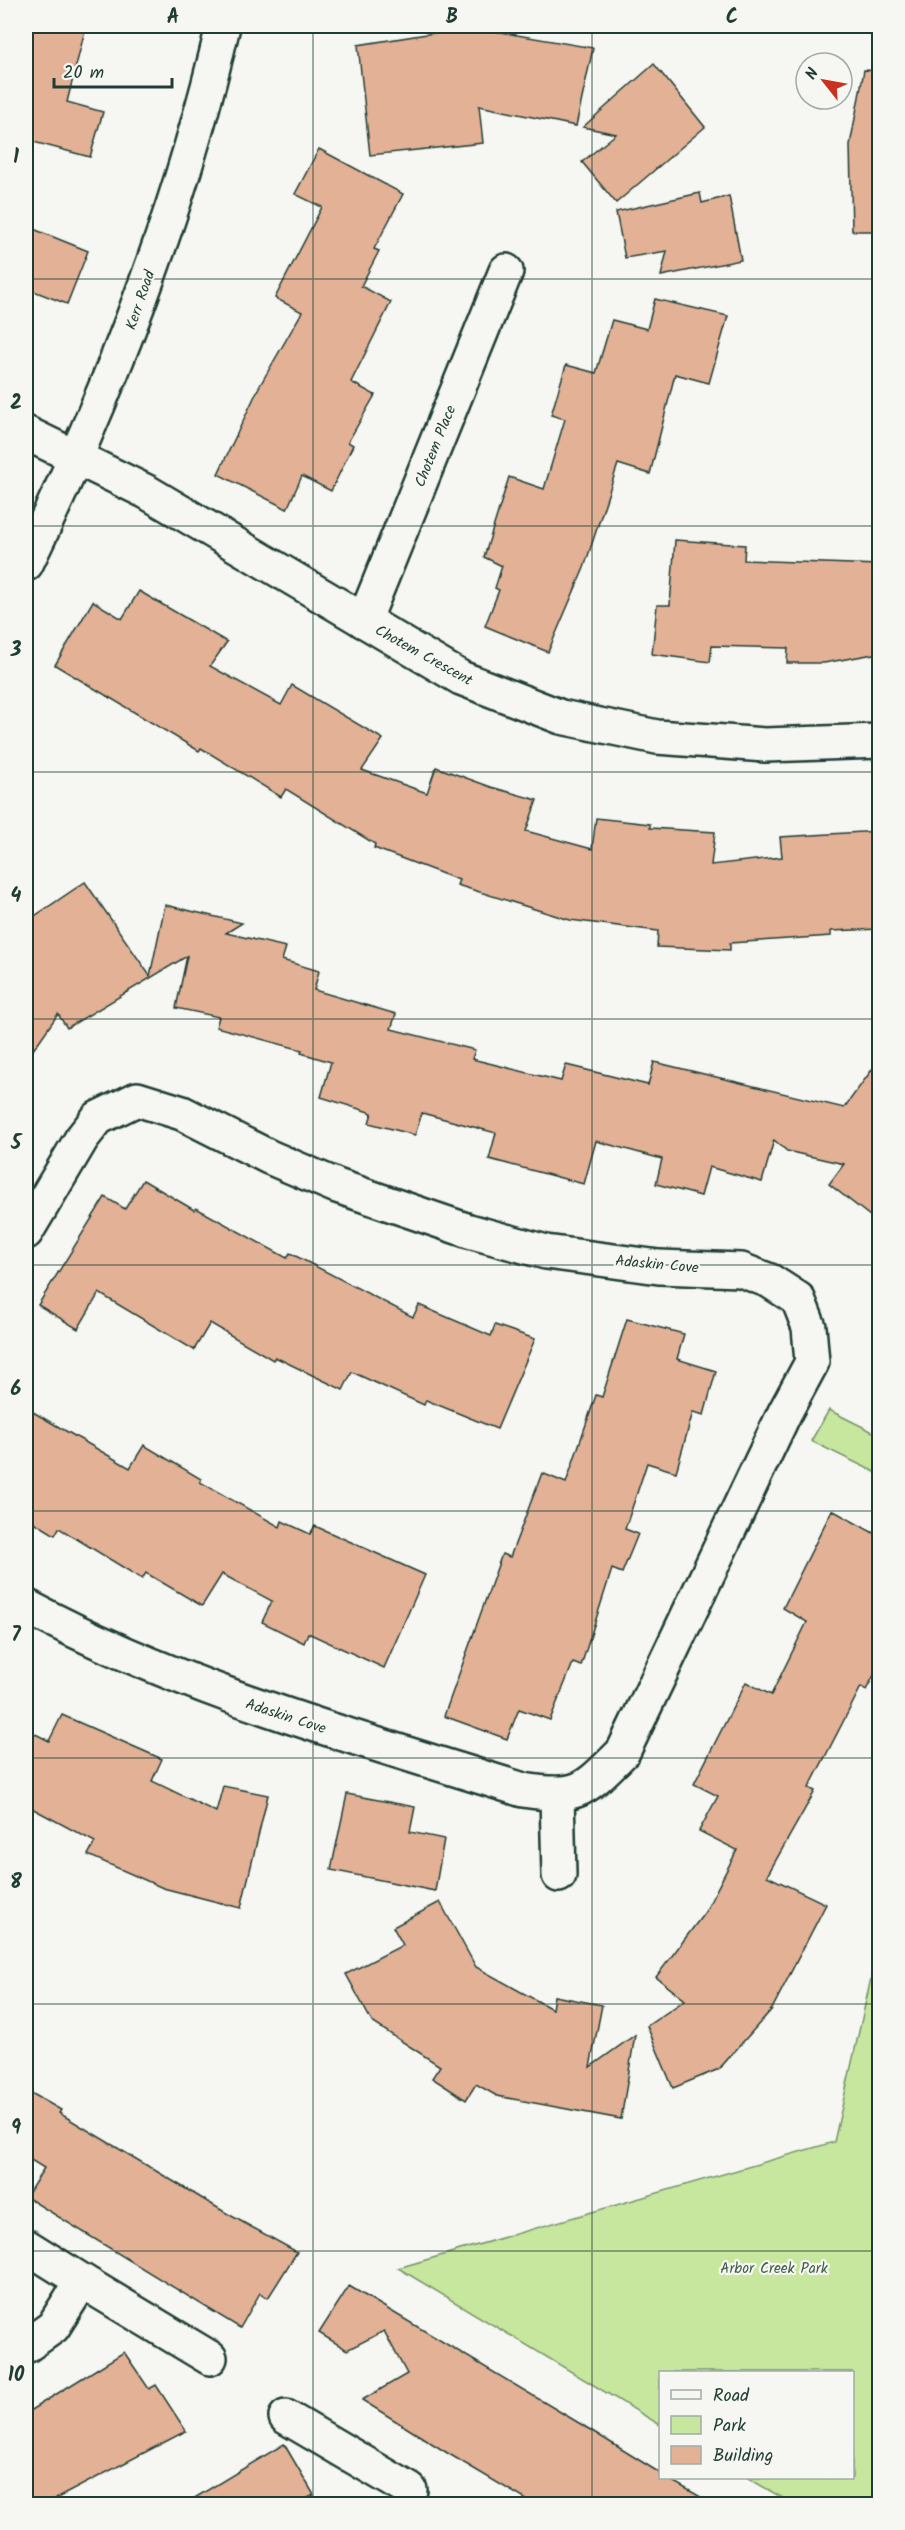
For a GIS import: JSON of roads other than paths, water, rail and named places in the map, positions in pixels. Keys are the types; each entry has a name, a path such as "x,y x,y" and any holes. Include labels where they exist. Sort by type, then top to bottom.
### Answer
{"street":[{"name":"Kerr Road","path":"26,564 77,458 137,313 208,92 223,26"},
{"name":"Chotem Place","path":"364,621 506,271"},
{"name":"Chotem Crescent","path":"26,433 147,492 461,678 561,717 657,737 765,745 879,741"},
{"name":"Adaskin Cove","path":"26,1233 82,1138 98,1118 138,1099 182,1113 269,1157 337,1186 469,1231 546,1252 659,1267 741,1270 771,1281 798,1299 808,1327 812,1362 785,1412 623,1752 595,1779 578,1791 557,1796 523,1791 237,1700 123,1654 26,1605"},
{"path":"557,1796 559,1875"},
{"path":"26,2246 210,2358"},
{"path":"26,2346 53,2327 82,2281"},
{"path":"286,2417 415,2500"}],"park label":[{"name":"Arbor Creek Park","path":"774,2268"}]}
